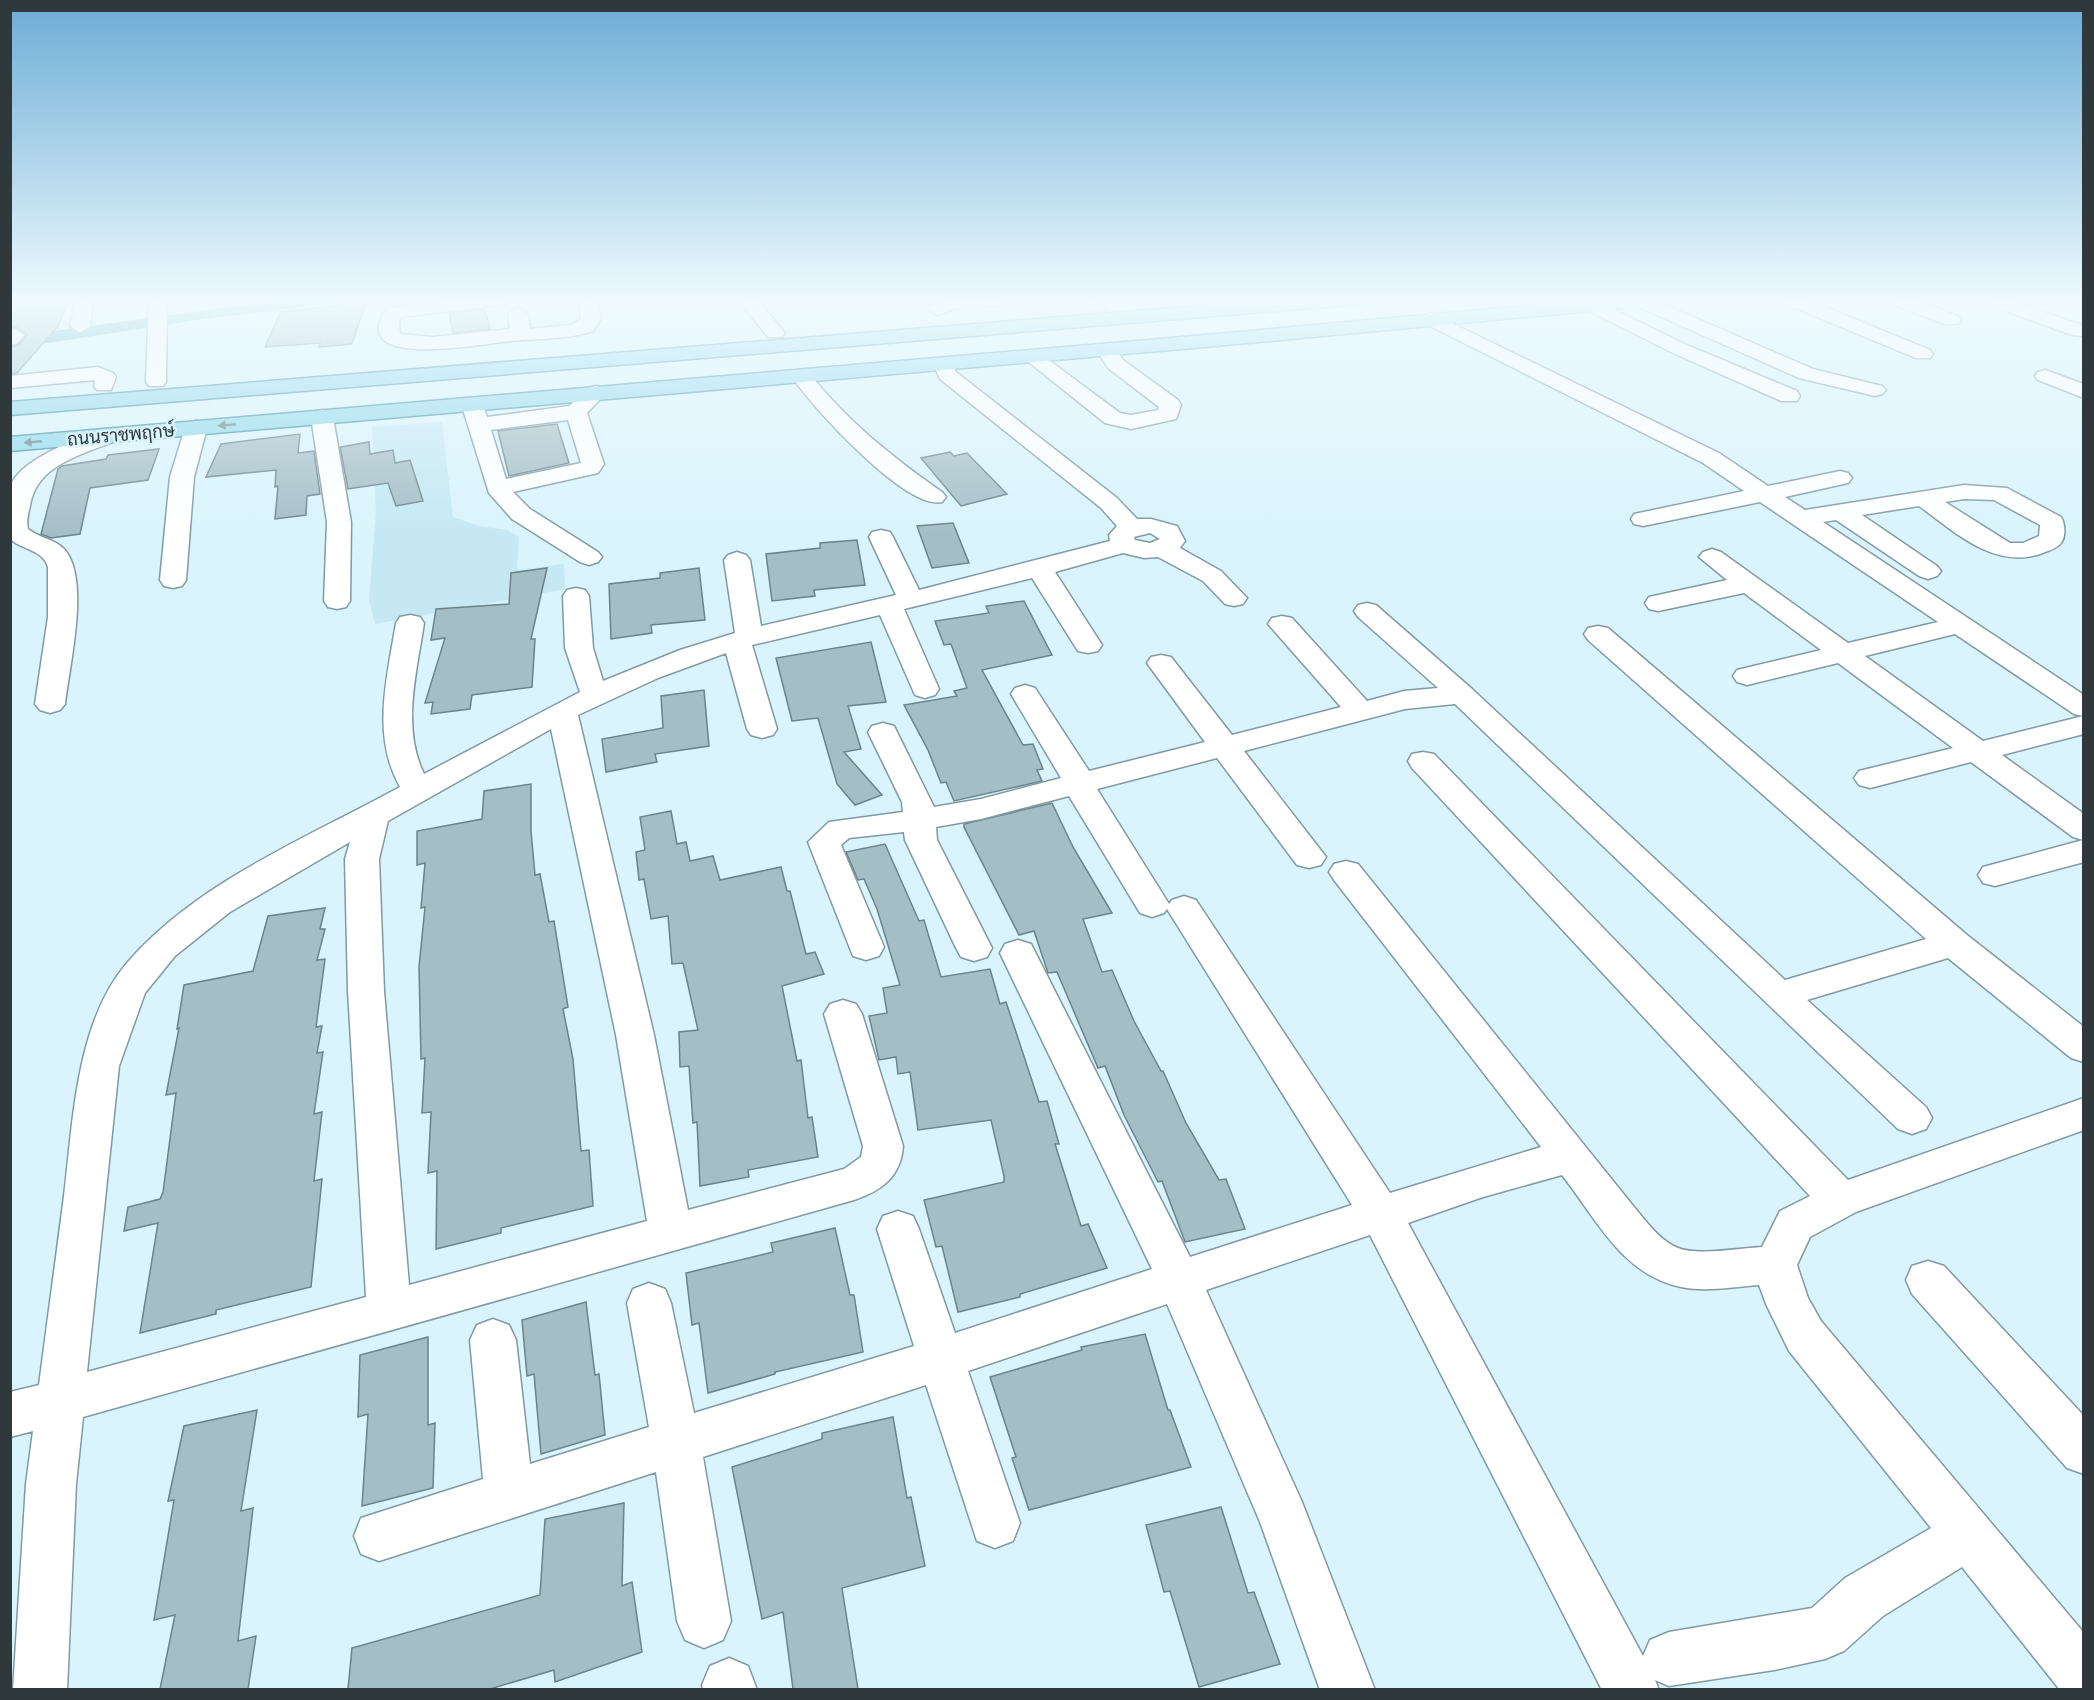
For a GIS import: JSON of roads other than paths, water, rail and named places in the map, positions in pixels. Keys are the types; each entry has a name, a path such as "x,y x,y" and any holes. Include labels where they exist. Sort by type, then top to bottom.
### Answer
{"main road":[{"path":"10,394 197,377"},
{"name":"ถนนราชพฤกษ์","path":"10,409 394,377"},
{"name":"ถนนราชพฤกษ์","path":"10,428 614,377"},
{"name":"ถนนราชพฤกษ์","path":"10,444 596,392 797,377"}],"street":[{"path":"10,382 56,377"},
{"path":"104,386 106,377"},
{"path":"156,377 156,382"},
{"path":"802,377 840,426 861,445 934,497"},
{"path":"950,377 1108,503 1128,536 1142,551 1162,549 1212,576 1234,598"},
{"path":"1060,377 1098,408 1122,421 1141,421 1168,414 1170,405 1138,377"},
{"path":"1550,377 1682,442 1767,494 2084,708"},
{"path":"1746,377 1789,396"},
{"path":"1820,377 1875,390"},
{"path":"2048,377 2084,392"},
{"path":"480,425 576,412 596,392"},
{"path":"472,403 497,488 521,514 589,557"},
{"path":"497,488 590,468 593,464 576,412"},
{"path":"322,417 339,522 337,601"},
{"path":"173,580 182,477 196,428"},
{"path":"50,704 61,615 61,567 57,556 50,548 30,542 19,534 14,525 21,489 38,468 107,436"},
{"path":"1643,519 1840,478"},
{"path":"1802,518 1924,498"},
{"path":"1839,511 1928,571"},
{"path":"40,1689 43,1669 45,1560 59,1401 100,1066 115,1020 136,976 164,945 194,920 243,888 417,790 562,712 690,656 743,639 1040,569 1128,536"},
{"path":"881,537 925,689"},
{"path":"1712,557 2084,830"},
{"path":"737,560 743,639 762,729"},
{"path":"1040,569 1088,645"},
{"path":"1658,603 1748,584"},
{"path":"576,596 578,649 582,670 596,696"},
{"path":"1367,611 1462,695 1778,995 1912,1118"},
{"path":"410,623 400,696 399,732 403,760 417,790"},
{"path":"1282,624 1360,711"},
{"path":"1747,676 1959,625"},
{"path":"1598,634 1954,944 2084,1048"},
{"path":"1161,663 1309,857"},
{"path":"1024,694 1073,770 1086,800 1168,907 1381,1214 1650,1674 1826,1632 1864,1597 1967,1536"},
{"path":"866,947 824,842 840,829 920,820 981,809 1404,700 1462,695"},
{"path":"562,712 635,1035 671,1235"},
{"path":"1870,778 2084,725"},
{"path":"883,732 918,802 921,840 974,948"},
{"path":"1423,761 1841,1200"},
{"path":"373,815 362,859 366,991 389,1310"},
{"path":"1995,875 2084,851"},
{"path":"1346,872 1571,1156 1621,1224 1651,1254 1680,1269 1775,1265"},
{"path":"1778,995 1954,944"},
{"path":"1018,953 1180,1281 1284,1520 1348,1689"},
{"path":"10,1415 854,1183 871,1174 883,1161 884,1146 843,1014"},
{"path":"2084,1114 1841,1200 1795,1224 1775,1265 1788,1304 1805,1336 2084,1676"},
{"path":"379,1536 940,1359 1483,1180 1571,1156"},
{"path":"898,1229 995,1523"},
{"path":"1928,1280 2084,1451"},
{"path":"649,1303 676,1441 704,1621"},
{"path":"493,1340 509,1496"}]}
